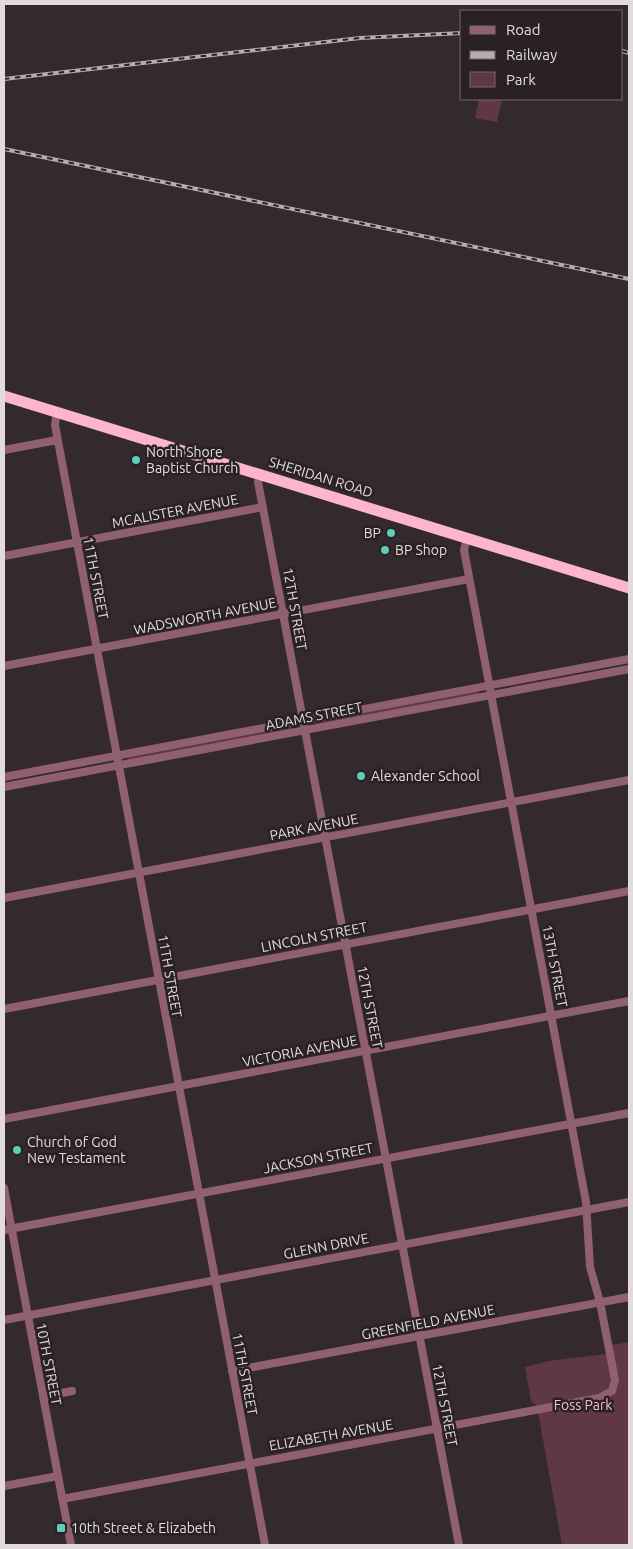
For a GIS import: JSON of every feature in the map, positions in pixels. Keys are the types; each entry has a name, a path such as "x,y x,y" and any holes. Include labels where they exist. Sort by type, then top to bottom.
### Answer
{"highway":[{"name":"SHERIDAN ROAD","path":"4,396 629,588"}],"street":[{"name":"11TH STREET","path":"57,411 55,425 57,440 265,1545"},
{"path":"4,450 57,440"},
{"name":"12TH STREET","path":"260,474 258,482 459,1545"},
{"name":"MCALISTER AVENUE","path":"4,556 263,507"},
{"name":"13TH STREET","path":"467,538 464,550 469,579 588,1210 588,1252 615,1380 612,1391 606,1396"},
{"name":"WADSWORTH AVENUE","path":"4,666 469,579"},
{"name":"ADAMS STREET","path":"4,787 305,730 629,660"},
{"name":"ADAMS STREET","path":"4,777 303,720 629,669"},
{"name":"PARK AVENUE","path":"4,898 629,780"},
{"name":"LINCOLN STREET","path":"4,1009 629,891"},
{"name":"VICTORIA AVENUE","path":"4,1119 629,1001"},
{"name":"JACKSON STREET","path":"8,1229 629,1113"},
{"name":"10TH STREET","path":"4,1188 8,1229 27,1315 71,1545"},
{"name":"GLENN DRIVE","path":"4,1320 629,1202"},
{"name":"GREENFIELD AVENUE","path":"232,1371 629,1297"},
{"path":"42,1397 72,1391"},
{"name":"ELIZABETH AVENUE","path":"62,1499 606,1396"},
{"path":"4,1486 58,1476"}],"green space":[{"path":"479,100 502,100 497,122 475,118"},
{"path":"478,691 479,694 316,724 317,722"},
{"path":"291,727 292,729 130,760 128,758"},
{"name":"Foss Park","path":"629,1342 629,1545 562,1545 537,1406 531,1401 525,1367 549,1361 606,1354 611,1345"}],"railway":[{"path":"4,79 360,38 460,33"},
{"path":"623,51 629,53"},
{"path":"4,149 629,279"}],"place":[{"name":"North Shore Baptist Church","path":"136,460"},
{"name":"BP","path":"391,533"},
{"name":"BP Shop","path":"385,550"},
{"name":"Alexander School","path":"361,776"},
{"name":"Church of God New Testament","path":"17,1150"},
{"name":"10th Street & Elizabeth","path":"61,1528"}]}
